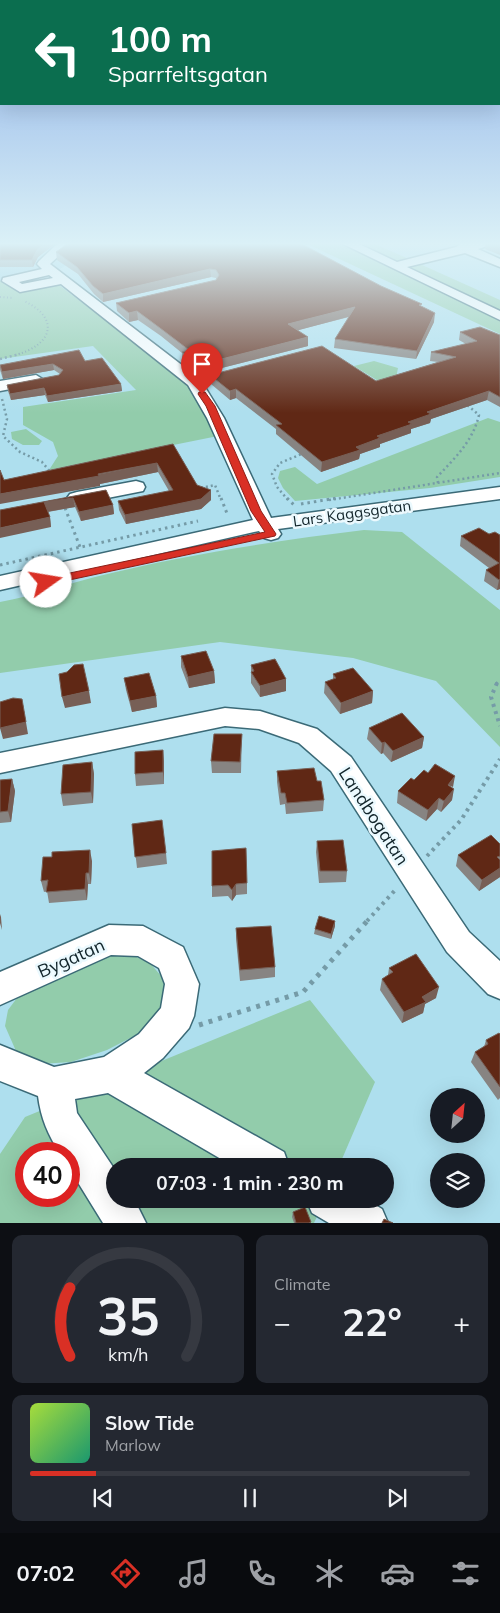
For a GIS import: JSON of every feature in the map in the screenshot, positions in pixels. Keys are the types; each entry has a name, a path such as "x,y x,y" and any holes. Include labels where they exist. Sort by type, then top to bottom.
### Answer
{"street":[{"path":"88,299 194,382 210,406 248,493 268,529"},
{"path":"465,299 500,316"},
{"path":"101,309 120,304"},
{"path":"0,386 54,377"},
{"path":"194,382 212,378"},
{"path":"62,501 136,487"},
{"name":"Lars Kaggsgatan","path":"0,583 268,529 380,517 497,501"},
{"name":"Lars Kaggsgatan","path":"0,592 268,529"},
{"name":"Landbogatan","path":"0,763 225,717 260,720 308,736 341,764 458,942 500,983"},
{"name":"Bygatan","path":"0,989 109,940 142,941 171,958 182,984 177,1016 151,1046 111,1074 54,1084"},
{"path":"0,1063 54,1084 60,1120 126,1223"},
{"path":"111,1074 256,1158"},
{"path":"342,1208 368,1223"}],"path":[{"path":"0,359 38,347 47,337 50,327 42,313 27,302 11,299"},
{"path":"0,394 7,420 2,436 20,452 48,466 54,477"},
{"path":"438,483 437,476 467,442 478,424 479,415 473,408 458,400"},
{"path":"294,505 278,490 272,482 271,476 282,462 310,451"},
{"path":"195,489 215,485 228,516"},
{"path":"62,501 80,547"},
{"path":"500,680 492,688 490,698 500,726"},
{"path":"166,1028 201,1025 303,992 461,820 500,759"}],"green space":[{"path":"0,299 77,299 185,381 218,436 49,470 58,456 53,442 23,425 23,407 136,390 93,346 0,359"},
{"path":"425,299 500,300 500,334"},
{"path":"374,361 398,368 396,378 380,382 354,366"},
{"path":"488,418 500,422 500,477 430,488 295,501 283,488 278,478 280,471 295,467 317,484"},
{"path":"26,429 42,441 39,445 23,445 12,439 11,432"},
{"path":"364,530 402,532 500,610 500,747 436,681 353,658 220,642 0,673 0,602 95,577 195,555"},
{"path":"117,954 134,956 150,963 162,977 167,991 159,1015 144,1031 107,1050 71,1062 40,1064 16,1051 5,1026 8,1010 23,990 96,958"},
{"path":"310,1000 375,1082 342,1158 106,1158 106,1208 321,1208 314,1223 0,1223 0,1154 25,1117"}],"building":[{"path":"133,299 411,299 435,313 417,351 335,339 355,307 288,324 308,337 198,365 182,352 189,350 160,328 137,311 129,313 116,303"},
{"path":"480,327 500,335 500,397 489,391 427,412 431,414 408,422 412,424 377,436 380,438 356,447 360,450 322,462 276,425 282,424 236,389 230,391 210,375 322,346 376,381 456,357 431,352 477,341 460,332"},
{"path":"79,350 85,361 102,358 121,384 47,396 44,388 10,394 7,385 59,375 63,370 53,364 2,372 0,365"},
{"path":"173,444 197,485 211,490 201,499 125,515 118,501 173,490 157,463 98,474 99,476 0,494 0,470 4,480"},
{"path":"106,490 113,505 79,512 73,498 44,502 50,517 0,528 0,510"},
{"path":"479,528 489,534 495,532 500,535 499,580 486,570 499,563 461,536"},
{"path":"206,651 214,671 188,677 181,656"},
{"path":"275,659 286,679 260,686 251,672 254,671 251,665"},
{"path":"83,664 89,691 62,697 59,674 67,672 74,665"},
{"path":"353,668 373,691 341,703 325,682 336,678 333,674"},
{"path":"149,673 156,696 130,701 124,678"},
{"path":"13,698 22,699 26,722 0,728 0,702"},
{"path":"402,713 424,737 393,751 385,742 382,743 369,728"},
{"path":"214,734 242,734 240,762 211,761"},
{"path":"163,750 163,772 135,774 135,752"},
{"path":"92,762 91,792 61,794 63,765"},
{"path":"435,764 455,776 448,785 454,789 444,801 439,798 428,810 398,791 411,778 414,780 424,770 428,773"},
{"path":"314,768 317,781 321,781 324,800 287,803 285,793 281,793 277,771"},
{"path":"12,779 8,811 0,812 0,780"},
{"path":"162,820 166,853 135,857 132,824"},
{"path":"491,835 500,844 500,856 497,857 500,860 500,868 482,880 458,855"},
{"path":"343,840 347,871 320,871 317,841"},
{"path":"246,848 247,883 236,884 232,890 228,885 212,886 212,851"},
{"path":"90,850 89,873 86,873 85,889 46,892 48,880 41,881 43,857 52,857 52,852"},
{"path":"319,916 335,921 331,934 315,929"},
{"path":"271,926 275,967 240,970 236,928"},
{"path":"416,954 439,987 422,997 426,1002 404,1012 382,979 393,972 389,968"},
{"path":"499,1033 500,1087 475,1052 488,1044 486,1040"},
{"path":"305,1208 311,1222 296,1223 293,1212"},
{"path":"384,1219 393,1223 382,1223"}],"route":[{"path":"46,582 271,534 256,511 210,406 202,394"}]}
